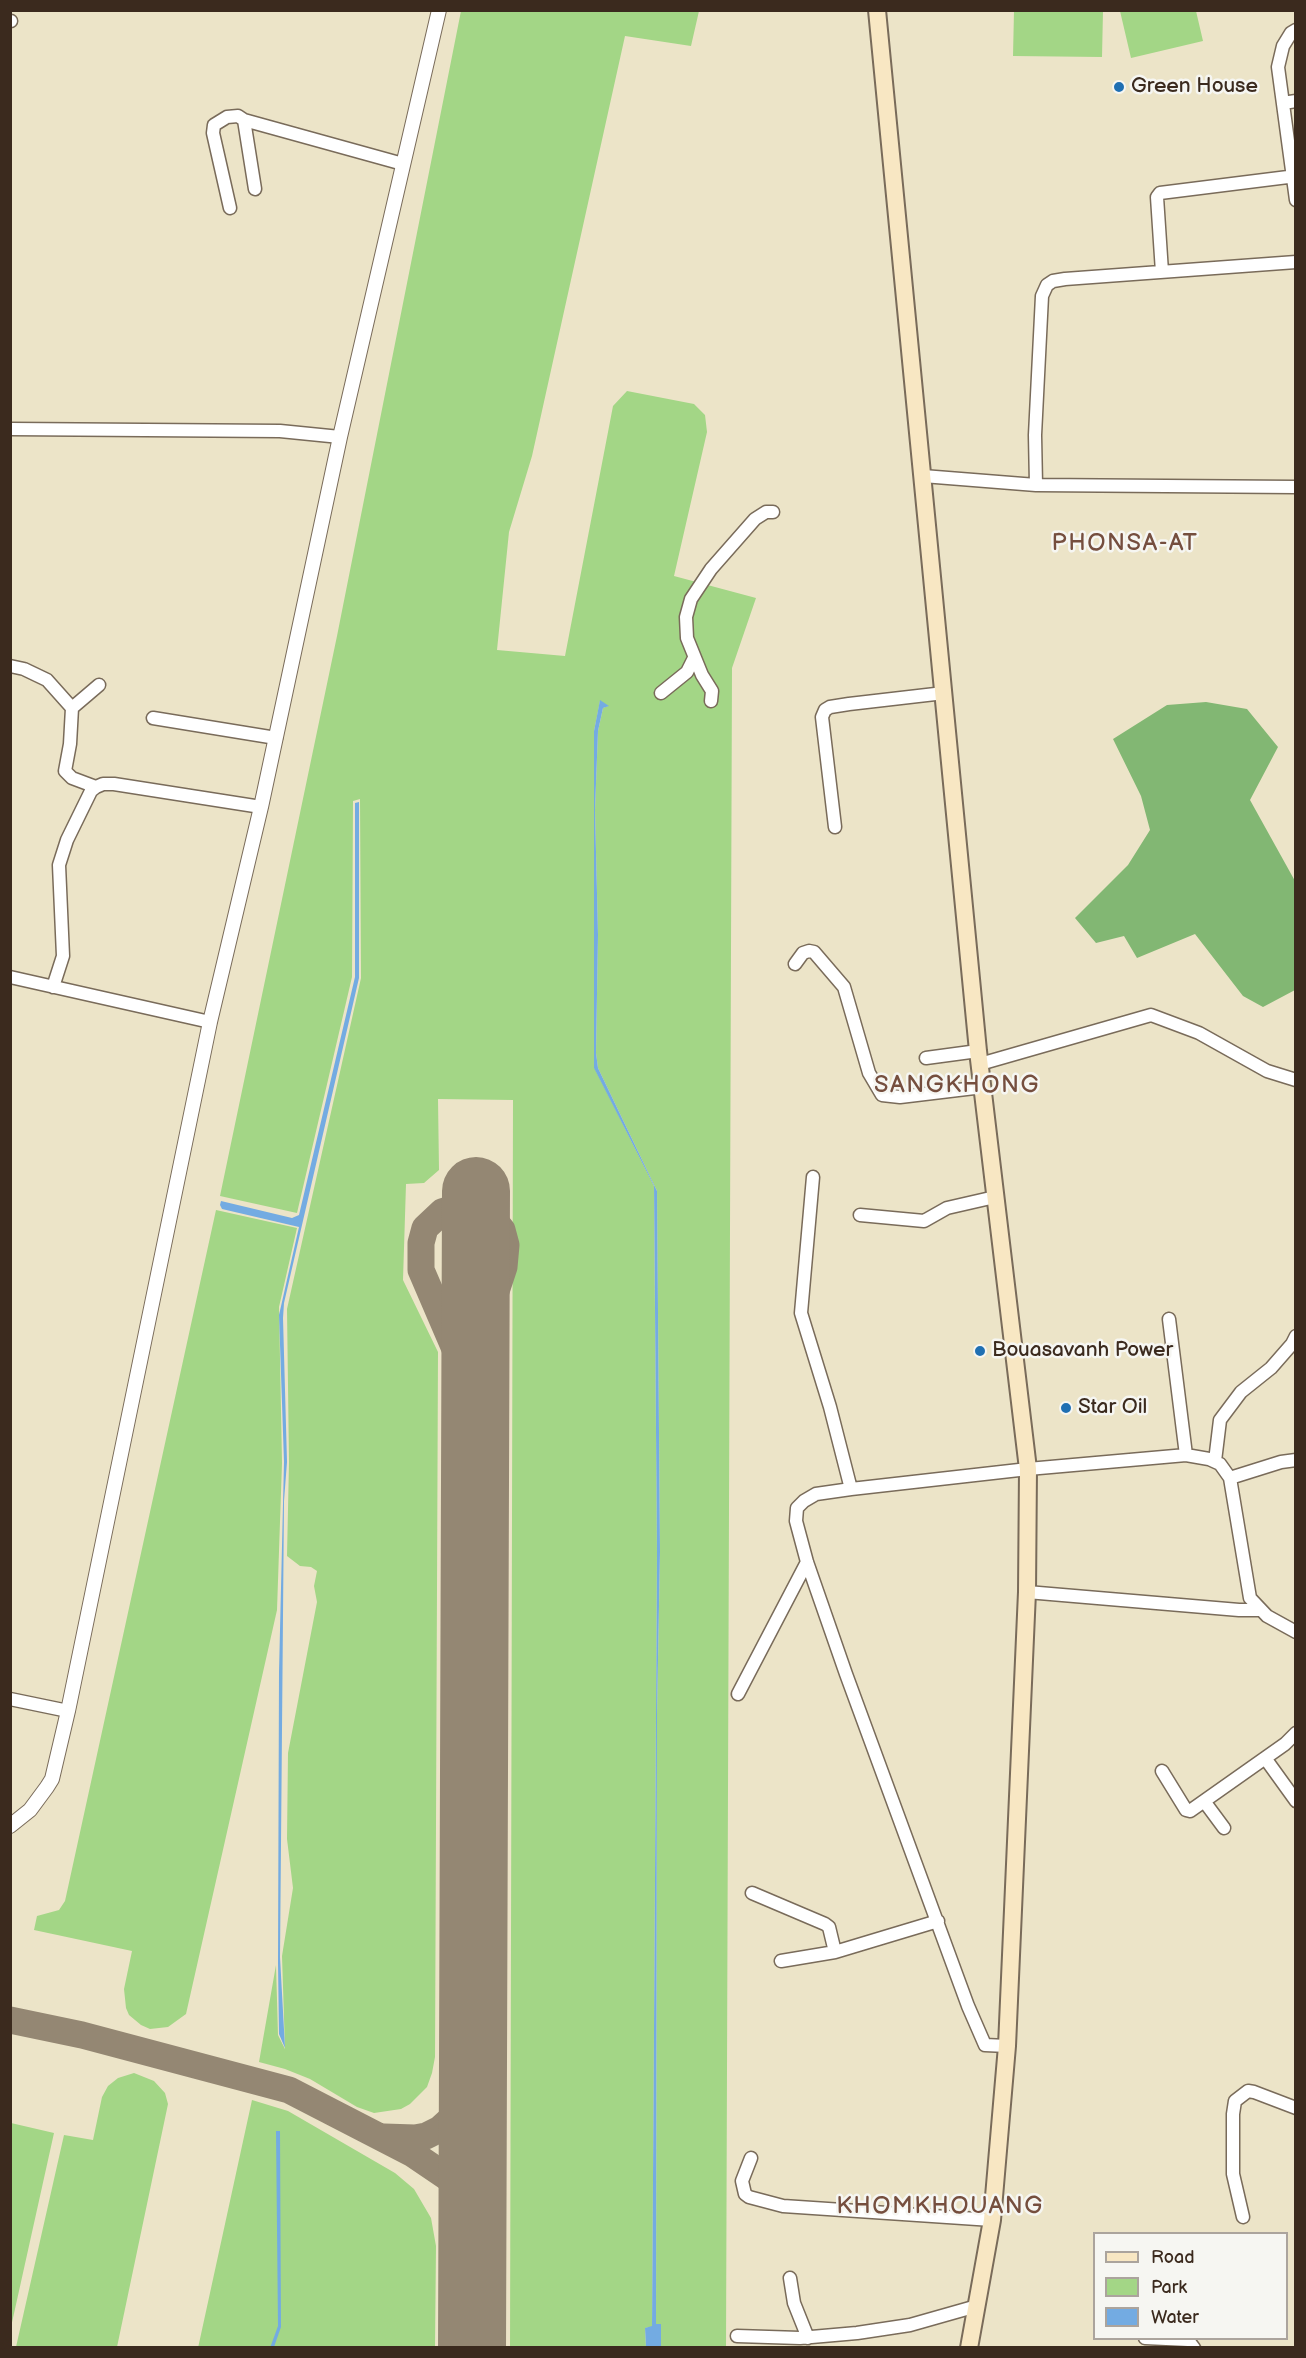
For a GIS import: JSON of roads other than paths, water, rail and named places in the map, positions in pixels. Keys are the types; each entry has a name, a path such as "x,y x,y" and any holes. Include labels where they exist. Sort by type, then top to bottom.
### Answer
{"main road":[{"path":"877,10 979,1058 1028,1469 1027,1592 1007,2046 992,2220 969,2348"}],"street":[{"path":"10,1826 30,1810 52,1779 210,1022 261,807 340,437 439,10"},
{"path":"1296,30 1291,33 1283,46 1278,67 1289,102 1296,200"},
{"path":"230,208 213,125 219,120 234,115 244,120 403,164"},
{"path":"244,120 255,189"},
{"path":"1162,272 1157,197 1160,193 1294,176"},
{"path":"1036,485 1037,392 1044,290 1053,281 1296,262"},
{"path":"10,429 280,431 340,437"},
{"path":"923,476 1036,485 1296,487"},
{"path":"711,701 712,691 694,658 687,638 686,617 691,599 711,569 755,519 766,512 773,512"},
{"path":"661,693 687,672 694,658"},
{"path":"10,666 24,669 47,680 72,708 70,744 65,771 72,778 96,787"},
{"path":"72,708 99,685"},
{"path":"835,827 822,717 825,711 830,707 849,704 944,693"},
{"path":"153,718 276,738"},
{"path":"53,987 63,956 59,865 67,840 96,787 114,784 261,807"},
{"path":"795,964 803,952 814,952 844,987 869,1073 882,1095 900,1097 983,1087"},
{"path":"10,977 210,1022"},
{"path":"926,1058 979,1058 1151,1015 1199,1033 1268,1071 1296,1080"},
{"path":"813,1177 801,1313 830,1407 851,1489"},
{"path":"860,1215 924,1221 947,1208 995,1197"},
{"path":"1169,1319 1186,1455"},
{"path":"1215,1461 1220,1420 1241,1392 1270,1368 1292,1344 1296,1336"},
{"path":"1007,2046 985,2045 969,2006 807,1562 796,1521 797,1508 804,1500 816,1494 1028,1469 1186,1455 1215,1461 1230,1478 1250,1598 1261,1610 1296,1632"},
{"path":"1230,1478 1281,1462 1296,1460"},
{"path":"738,1694 807,1562"},
{"path":"1027,1592 1261,1610"},
{"path":"10,1699 68,1711"},
{"path":"1162,1772 1186,1810 1190,1810 1285,1744 1296,1733"},
{"path":"1264,1758 1296,1801"},
{"path":"1204,1801 1224,1828"},
{"path":"752,1893 825,1924 829,1927 835,1952"},
{"path":"782,1961 835,1952 938,1921"},
{"path":"1243,2217 1233,2174 1235,2101 1248,2091 1296,2108"},
{"path":"751,2158 742,2181 748,2197 783,2205 992,2220"},
{"path":"790,2278 794,2303 808,2338"},
{"path":"737,2336 808,2338 856,2333 910,2325 977,2306"}],"water":[{"path":"600,700 609,706 603,708 598,731 595,810 598,935 596,1053 598,1068 657,1191 660,1552 657,1714 656,2324 661,2324 661,2348 646,2347 645,2328 652,2326 657,1553 654,1186 594,1068 594,731"},
{"path":"359,802 359,978 284,1303 283,1318 287,1462 284,1501 280,1957 285,2048 279,2034 278,1963 279,1672 284,1462 279,1315 299,1227 222,1209 220,1205 221,1201 292,1218 299,1215 355,977 355,803"},
{"path":"276,2131 280,2131 281,2327 274,2347 270,2348 278,2326"}],"place":[{"name":"Green House","path":"1119,87"},
{"name":"Bouasavanh Power","path":"980,1351"},
{"name":"Star Oil","path":"1066,1408"}],"district":[{"name":"PHONSA-AT","path":"1125,544"},
{"name":"SANGKHONG","path":"957,1086"},
{"name":"KHOMKHOUANG","path":"940,2207"}]}
